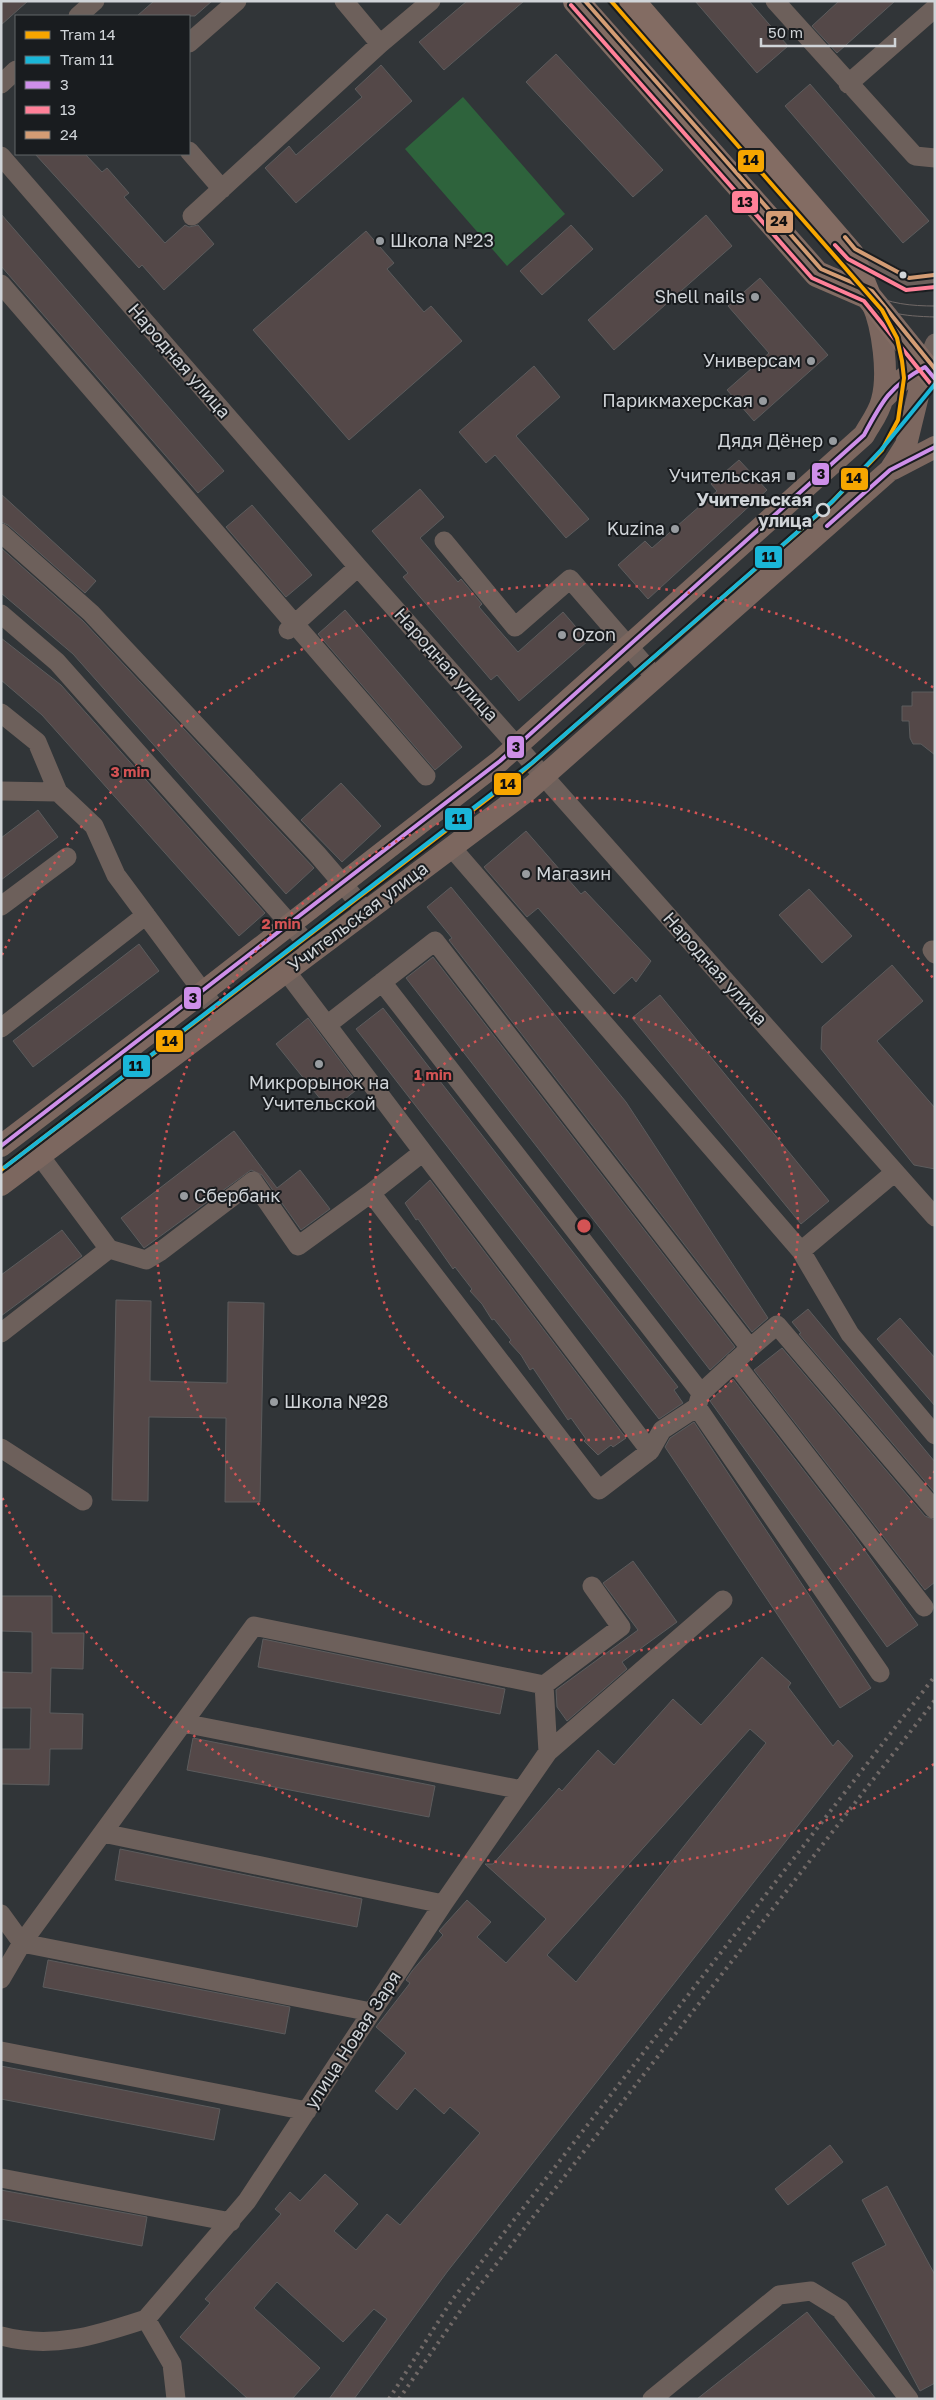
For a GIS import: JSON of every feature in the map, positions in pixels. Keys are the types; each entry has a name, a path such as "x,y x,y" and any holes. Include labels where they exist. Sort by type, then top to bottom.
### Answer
{"highway":[{"path":"576,1 817,274 868,296"},
{"path":"632,1 851,254 868,296 930,373"}],"main road":[{"path":"868,296 877,314 881,338 885,369 883,399"},
{"path":"883,399 900,382 930,373"},
{"name":"Учительская улица","path":"1,1185 312,950 452,848 544,776 890,470 906,445 930,373"},
{"name":"Учительская улица","path":"1,1146 291,924 518,746 864,435 883,399"},
{"path":"890,470 935,447"}],"street":[{"path":"79,15 95,1"},
{"path":"190,42 237,1"},
{"path":"344,1 380,44"},
{"path":"192,216 380,44 431,1"},
{"path":"775,1 915,156 935,158"},
{"path":"848,84 935,8"},
{"path":"1,84 15,71"},
{"path":"190,152 222,189"},
{"name":"Народная улица","path":"1,156 358,567 935,1217"},
{"path":"851,254 908,284 935,281"},
{"path":"1,284 292,626 426,776"},
{"name":"Учительская улица","path":"930,373 935,343"},
{"path":"1,533 91,613 311,847 366,911"},
{"path":"444,541 515,627 570,579 656,678"},
{"path":"292,626 358,567"},
{"path":"1,614 56,662 291,924 312,950"},
{"path":"1,712 37,742 58,792 94,826 116,875 223,1019"},
{"path":"1,791 58,792"},
{"path":"452,848 801,1251 850,1334 935,1435"},
{"path":"1,906 66,857"},
{"path":"1,1028 146,916"},
{"path":"327,1025 435,940 750,1348"},
{"path":"286,971 650,1451"},
{"path":"382,982 699,1400 880,1673"},
{"path":"40,1156 109,1249 146,1260 161,1252 253,1181 298,1246 371,1193 423,1152"},
{"path":"801,1251 894,1172"},
{"path":"371,1193 599,1490 650,1451 662,1430 699,1400 734,1362 777,1326 934,1509"},
{"path":"1,1333 109,1249"},
{"path":"734,1362 924,1607"},
{"path":"1,1448 83,1501"},
{"path":"1,1978 22,1943 254,1626 544,1684 621,1627 592,1586"},
{"name":"улица Новая Заря","path":"146,2319 231,2222 307,2111 370,2012 548,1752 723,1600"},
{"path":"544,1684 548,1752"},
{"path":"183,1723 522,1790"},
{"path":"102,1833 443,1904"},
{"path":"1,1914 22,1943 370,2012"},
{"path":"1,2051 307,2111"},
{"path":"1,2178 231,2222"},
{"path":"652,2399 779,2294 811,2291 840,2309 909,2399"},
{"path":"1,2336 26,2343 88,2338 146,2319 172,2364 176,2399"}],"green space":[{"path":"463,97 565,214 507,266 405,149"}],"building":[{"path":"1,1 28,1 1,25"},
{"path":"154,1 212,1 195,16 138,15"},
{"path":"467,1 524,1 444,70 419,42"},
{"path":"695,1 749,1 788,46 757,73"},
{"path":"839,1 895,1 837,53 812,26"},
{"path":"556,54 663,170 633,197 526,82"},
{"path":"381,65 412,101 296,203 265,168 289,146 296,155 362,97 355,89"},
{"path":"810,84 929,221 903,243 785,106"},
{"path":"36,155 86,155 102,172 107,168 129,193 124,197 165,243 185,225 189,227 198,225 214,244 164,290 142,265 139,268"},
{"path":"1,214 224,471 198,493 1,266"},
{"path":"706,215 732,246 614,350 588,320"},
{"path":"571,225 593,249 542,295 520,271"},
{"path":"366,231 394,263 387,269 424,312 431,306 462,341 349,440 253,330"},
{"path":"760,278 828,355 754,421 727,390 769,353 728,306"},
{"path":"534,366 560,397 516,436 589,519 566,538 495,455 486,463 459,432"},
{"path":"739,460 767,490 648,599 618,565 645,541 652,548 717,491 711,484"},
{"path":"420,489 444,517 420,538 458,582 461,579 482,604 479,607 518,652 563,612 588,641 519,701 497,675 491,680 403,577 408,573 372,531"},
{"path":"1,494 96,581 85,593 8,525 1,522"},
{"path":"252,505 312,575 286,597 226,527"},
{"path":"1,548 83,621 314,868 286,894 73,654 1,593"},
{"path":"345,610 462,747 435,770 318,634"},
{"path":"1,638 61,685 265,913 239,936 42,715 1,680"},
{"path":"912,692 935,692 935,755 921,744 913,744 910,738 909,721 902,721 902,706 912,706"},
{"path":"341,783 381,826 342,862 301,820"},
{"path":"38,810 58,837 1,880 1,838"},
{"path":"526,831 581,894 585,891 651,961 636,982 632,977 614,994 538,908 527,917 484,867"},
{"path":"451,887 626,1102 768,1318 752,1332 449,940 452,938 427,907"},
{"path":"809,889 852,936 822,963 779,915"},
{"path":"139,944 159,971 33,1067 13,1041"},
{"path":"433,957 735,1347 710,1370 406,978"},
{"path":"892,965 923,1001 877,1041 935,1108 935,1169 914,1165 821,1049 822,1027"},
{"path":"660,995 829,1201 801,1224 632,1018"},
{"path":"383,1008 678,1387 674,1390 683,1403 659,1419 356,1029"},
{"name":"Микрорынок на Учительской","path":"308,1018 360,1087 330,1111 276,1044"},
{"path":"234,1131 277,1188 300,1170 330,1209 301,1230 262,1175 251,1170 144,1248 121,1218"},
{"path":"430,1180 626,1438 613,1447 611,1445 598,1455 584,1441 586,1439 571,1418 568,1420 533,1368 530,1370 521,1355 509,1342 511,1340 494,1319 492,1320 455,1267 453,1269 405,1203"},
{"path":"62,1230 82,1256 1,1316 1,1275"},
{"path":"116,1300 151,1301 150,1381 227,1383 228,1302 264,1303 260,1502 225,1502 226,1418 149,1417 148,1501 112,1500"},
{"path":"808,1309 935,1462 935,1493 799,1334 801,1333 792,1322"},
{"path":"900,1318 935,1358 935,1406 877,1339"},
{"path":"782,1348 925,1516 935,1520 935,1582 925,1590 754,1370"},
{"path":"733,1379 853,1534 918,1625 887,1647 710,1401"},
{"path":"694,1422 871,1688 840,1708 665,1447 670,1438"},
{"path":"633,1561 677,1622 622,1662 627,1669 567,1721 557,1707 556,1690 638,1630 603,1583"},
{"path":"1,1596 52,1596 52,1633 84,1633 83,1669 51,1668 50,1713 83,1714 82,1749 50,1749 49,1785 1,1784 1,1749 30,1749 31,1708 1,1708 1,1672 32,1673 32,1632 1,1631"},
{"path":"263,1639 505,1689 500,1714 258,1667"},
{"path":"762,1657 791,1683 788,1687 833,1746 838,1740 853,1756 447,2272 354,2399 329,2399 387,2319 374,2309 343,2342 277,2282 254,2308 320,2368 292,2399 248,2399 180,2337 210,2303 205,2299 281,2214 275,2209 290,2192 300,2201 325,2174 358,2204 334,2231 356,2250 387,2214 400,2225 480,2133 450,2107 444,2114 415,2088 397,2110 375,2091 406,2053 376,2027 410,1983 406,1980 412,1971 443,1935 439,1931 467,1900 491,1922 477,1937 506,1963 546,1919 485,1864 493,1864 559,1788 562,1791 598,1750 614,1765 673,1699 701,1725","holes":["750,1729 766,1743 576,1982 547,1955"]},
{"path":"193,1738 435,1786 429,1817 187,1770"},
{"path":"120,1849 362,1899 357,1927 115,1880"},
{"path":"48,1960 290,2007 285,2034 43,1987"},
{"path":"1,2066 220,2109 214,2140 1,2099"},
{"path":"830,2145 843,2162 788,2205 775,2189"},
{"path":"887,2186 935,2275 935,2383 920,2391 852,2263 886,2245 862,2200"},
{"path":"1,2190 147,2217 142,2246 1,2219"},
{"path":"807,2312 876,2399 697,2399"}],"tram line":[{"name":"14","path":"1,1170 515,778 831,503 882,450 898,420 904,378 902,361 897,338 882,310 611,1"},
{"path":"855,293 883,310 902,315 935,317"},
{"path":"868,293 884,300 901,304 935,306"},
{"name":"11","path":"5,1167 532,763 833,501 881,450 935,384"}],"railway":[{"path":"389,2399 452,2300 935,1676"},
{"path":"399,2399 463,2307 935,1700"}],"transit line":[{"name":"24","path":"585,1 821,269 872,291 935,369"},
{"name":"13","path":"571,5 812,278 864,301 930,383"},
{"name":"24","path":"845,237 855,249 909,278 934,275"},
{"name":"13","path":"835,245 848,259 906,290 935,287"},
{"name":"3","path":"1,1146 500,761 864,435 876,413 895,388 925,367 935,379"},
{"name":"3","path":"827,526 890,470 935,447"}],"place":[{"name":"Школа №23","path":"380,241"},
{"name":"Shell nails","path":"755,297"},
{"name":"Универсам","path":"811,361"},
{"name":"Парикмахерская","path":"763,401"},
{"name":"Дядя Дёнер","path":"833,441"},
{"name":"Учительская","path":"791,476"},
{"name":"Учительская улица","path":"823,510"},
{"name":"Kuzina","path":"675,529"},
{"name":"Ozon","path":"562,635"},
{"name":"Магазин","path":"526,874"},
{"name":"Микрорынок на Учительской","path":"319,1064"},
{"name":"Сбербанк","path":"184,1196"},
{"name":"Школа №28","path":"274,1402"}]}
